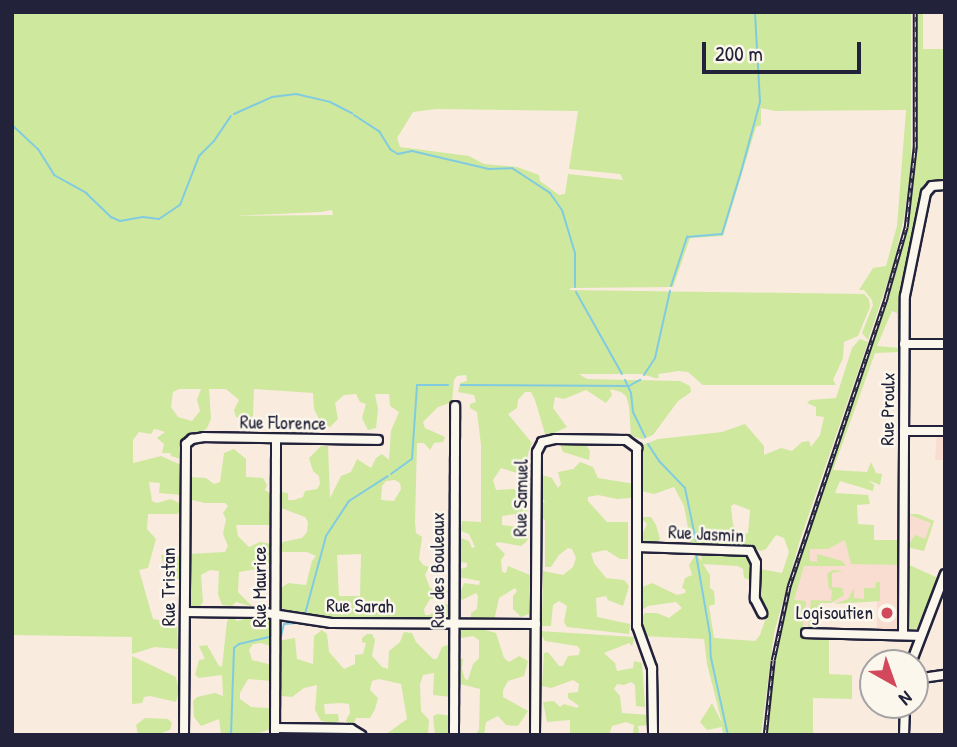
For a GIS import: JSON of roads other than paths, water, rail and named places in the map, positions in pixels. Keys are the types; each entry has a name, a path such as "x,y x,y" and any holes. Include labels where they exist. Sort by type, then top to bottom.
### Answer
{"street":[{"name":"Rue Proulx","path":"903,634 906,290 928,188 945,185"},
{"path":"904,344 945,344"},
{"name":"Rue des Bouleaux","path":"454,735 455,406"},
{"path":"904,431 945,431"},
{"name":"Rue Florence","path":"189,441 204,437 377,440"},
{"name":"Rue Maurice","path":"275,732 276,439"},
{"name":"Rue Samuel","path":"535,735 537,452 542,442 555,439 626,440 636,445 637,626 652,667 653,735"},
{"name":"Rue Tristan","path":"184,735 184,462 189,441"},
{"name":"Rue Jasmin","path":"637,547 750,551 756,563 755,599 762,613"},
{"path":"915,649 945,574"},
{"name":"Rue Sarah","path":"184,612 275,616 326,622 536,624"},
{"path":"806,632 919,636"},
{"path":"275,732 351,729 361,735"}],"waterway":[{"path":"671,286 687,237 722,234 760,102 755,12"},
{"path":"234,114 272,97 296,94 330,102 352,113"},
{"path":"354,115 379,131 391,150 398,154 412,151 489,169 512,168 550,193 562,210 575,253 575,287"},
{"path":"12,125 38,149 54,175 86,193 111,217 120,221 143,217 159,219 180,205 199,156 214,141 231,116"},
{"path":"644,375 655,358 670,291"},
{"path":"576,292 622,374"},
{"path":"625,380 631,393 633,412 645,437"},
{"path":"461,385 629,386 640,380"},
{"path":"391,474 412,459 417,385 448,385"},
{"path":"648,444 659,461 685,488 696,541"},
{"path":"305,614 326,536 349,501 388,476"},
{"path":"696,554 710,635 711,658 728,735"},
{"path":"281,636 284,624 297,623"},
{"path":"231,735 234,648 239,644 270,637"}],"railway":[{"path":"765,735 773,660 789,586 886,297 906,227 915,147 915,12"}],"place":[{"name":"Logisoutien","path":"887,613"}]}
